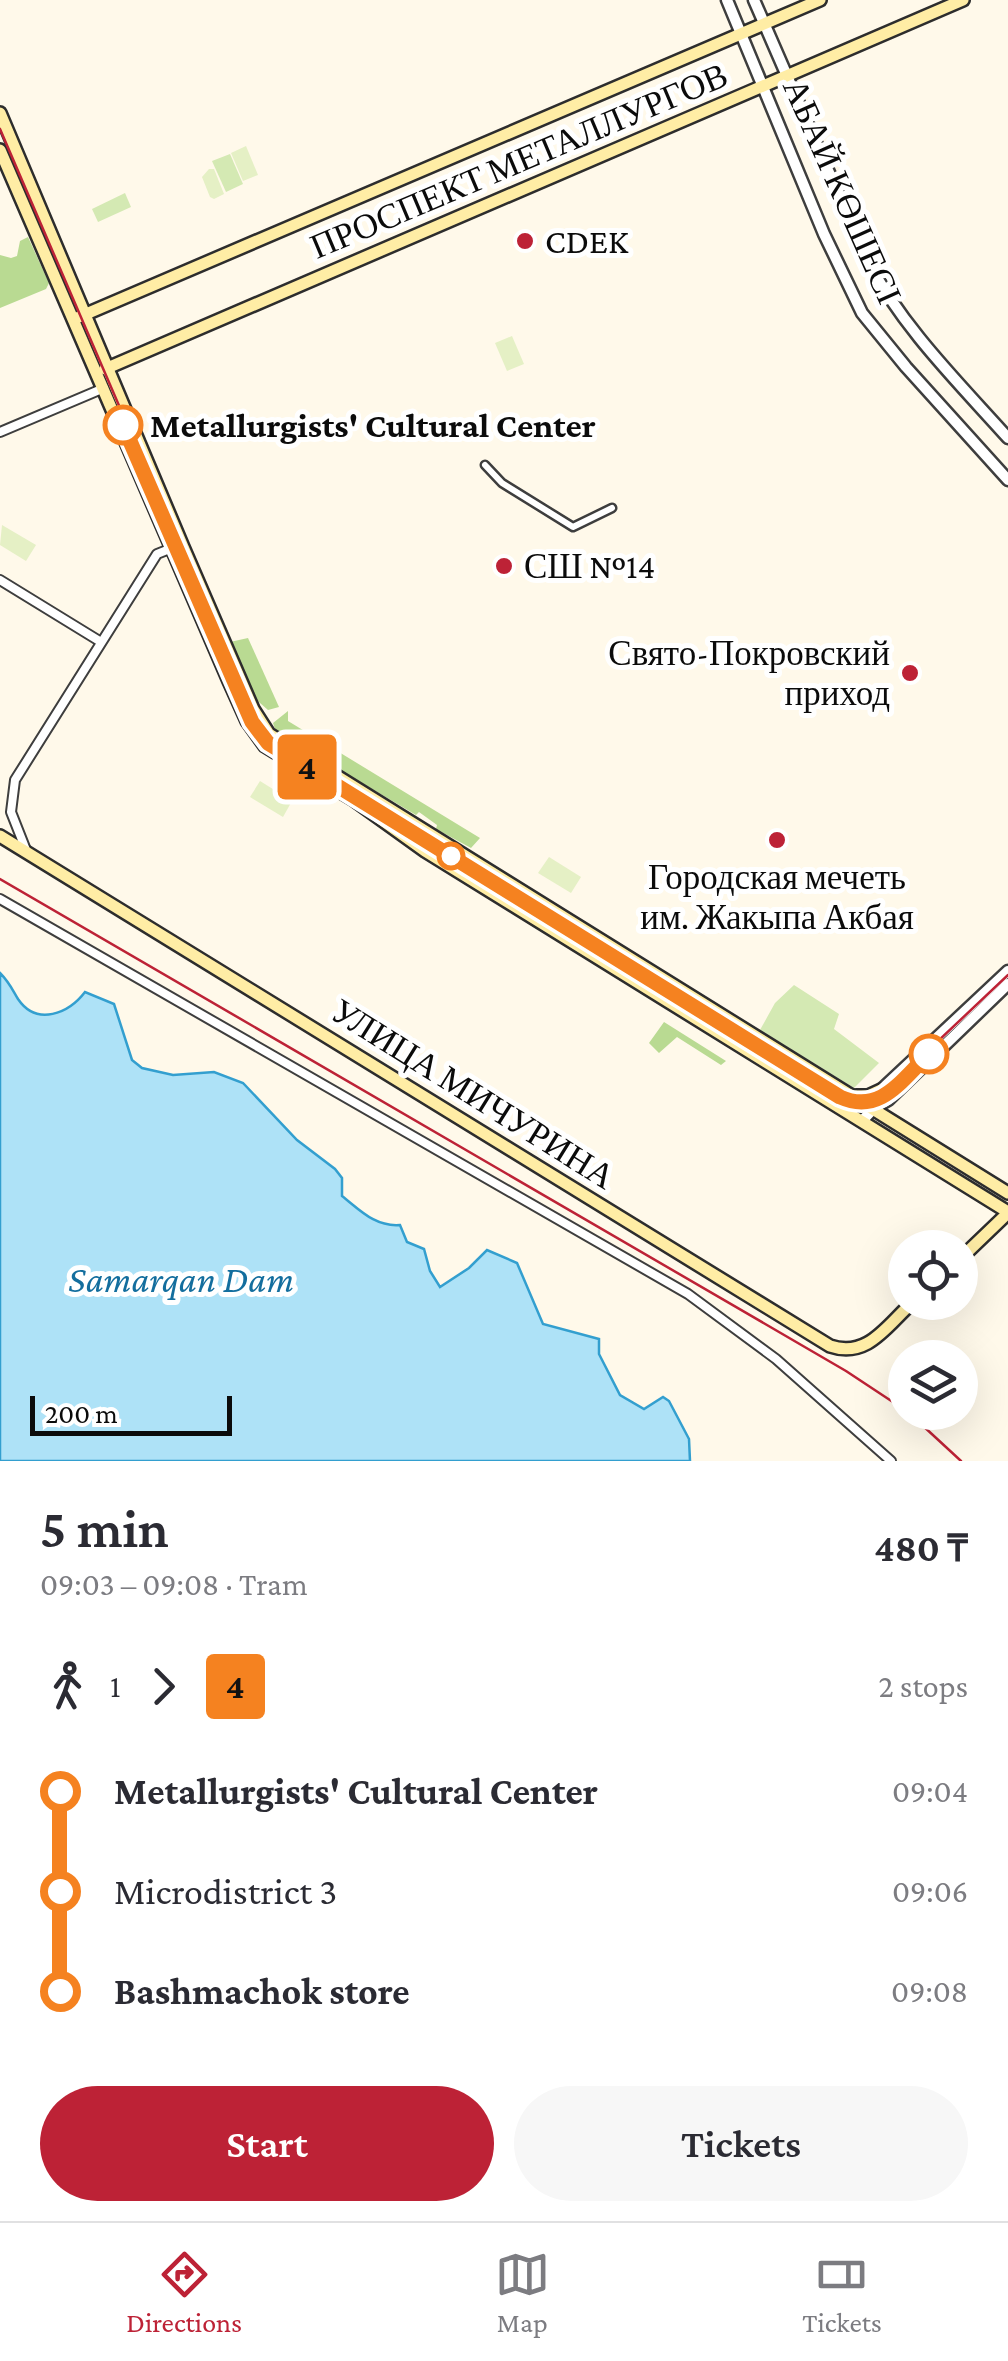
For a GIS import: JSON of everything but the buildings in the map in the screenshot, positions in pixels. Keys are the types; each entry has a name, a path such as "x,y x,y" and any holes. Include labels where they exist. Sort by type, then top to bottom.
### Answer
{"main road":[{"name":"ПРОСПЕКТ МЕТАЛЛУРГОВ","path":"74,319 820,0"},
{"name":"ПРОСПЕКТ МЕТАЛЛУРГОВ","path":"103,370 963,0"},
{"path":"0,113 86,314 103,370 104,388 247,720 265,746 354,800 425,852 1008,1213 978,1242"},
{"path":"0,150 253,708 269,734 1008,1193"},
{"name":"УЛИЦА МИЧУРИНА","path":"0,836 830,1346 854,1350 868,1344 894,1320"},
{"path":"856,1096 884,1095 888,1116"}],"street":[{"name":"АБАЙ КӨШЕСІ","path":"726,0 824,234 862,313 906,368 1008,480"},
{"name":"АБАЙ КӨШЕСІ","path":"754,0 883,290 917,338 1008,438"},
{"path":"0,432 104,388"},
{"path":"485,465 502,483 573,528 612,508"},
{"path":"28,854 11,812 16,780 157,554 172,548"},
{"path":"0,580 101,642"},
{"path":"0,898 688,1294 776,1360 890,1461"},
{"path":"862,1121 1008,971"},
{"path":"884,1095 1008,984"}],"green space":[{"path":"246,146 258,175 243,181 231,153"},
{"path":"230,154 243,184 226,192 212,161"},
{"path":"214,169 224,194 214,199 202,177"},
{"path":"125,193 131,207 98,222 92,209"},
{"path":"28,237 49,283 46,289 0,308 0,255 17,256 20,241"},
{"path":"512,336 524,364 507,371 495,343"},
{"path":"2,525 36,545 26,561 0,545"},
{"path":"248,638 279,707 268,710 253,697 230,642"},
{"path":"288,711 288,721 480,838 471,848 436,829 437,825 419,812 416,815 276,732 273,723"},
{"path":"260,781 292,801 283,817 250,797"},
{"path":"549,857 581,877 571,893 538,873"},
{"path":"794,985 839,1014 834,1029 879,1063 854,1088 760,1030 775,1003"},
{"path":"664,1022 726,1061 721,1065 677,1037 659,1053 649,1043"}],"water":[{"name":"Samarqan Dam","path":"0,973 18,999 34,1013 62,1011 85,992 114,1004 132,1060 142,1068 173,1075 214,1072 243,1083 297,1140 335,1169 342,1178 342,1196 375,1220 400,1225 407,1242 424,1249 430,1271 440,1287 469,1268 487,1250 517,1263 543,1324 599,1339 599,1354 620,1395 644,1409 663,1397 669,1401 689,1439 690,1461 0,1461"}],"tram line":[{"path":"0,129 250,710 271,740 852,1098 863,1101 883,1093 1008,975"},
{"name":"4","path":"123,425 252,722 268,743 840,1097 858,1104 874,1102 929,1054"}],"railway":[{"path":"0,879 888,1399"},
{"path":"927,1430 961,1461"}],"place":[{"name":"CDEK","path":"525,241"},
{"name":"Metallurgists' Cultural Center","path":"123,425"},
{"name":"СШ №14","path":"504,566"},
{"name":"Свято-Покровский приход","path":"910,673"},
{"name":"Городская мечеть им. Жакыпа Акбая","path":"777,840"}]}
